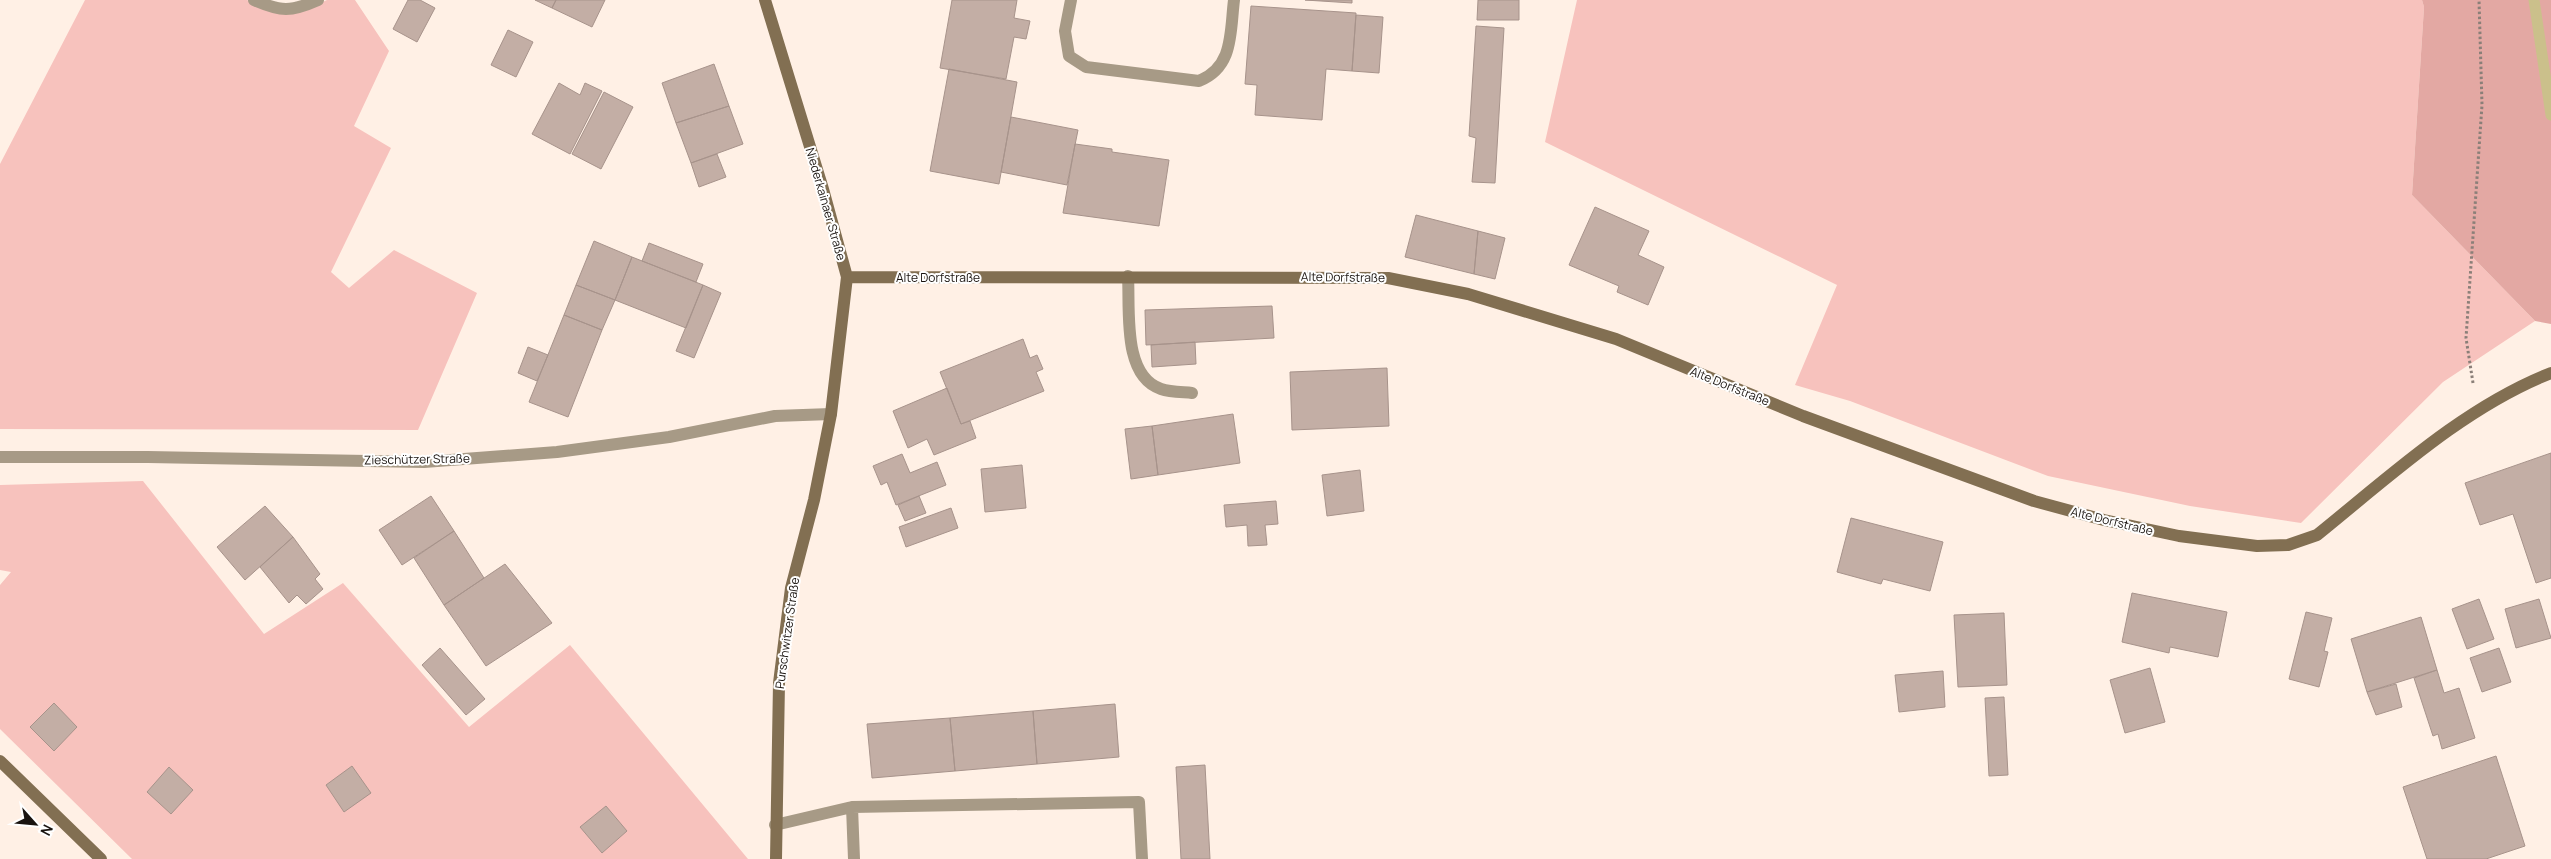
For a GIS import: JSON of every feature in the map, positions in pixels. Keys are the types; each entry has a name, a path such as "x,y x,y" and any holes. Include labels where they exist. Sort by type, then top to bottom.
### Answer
{"street":[{"path":"254,0 280,10 304,7 318,0"},
{"name":"Niederkainaer Straße","path":"765,0 823,190 847,277 831,414"},
{"path":"1071,0 1065,31 1069,56 1086,67 1199,80 1210,76 1227,57 1234,0"},
{"path":"1128,276 1132,359 1141,377 1160,389 1192,393"},
{"name":"Alte Dorfstraße","path":"847,277 1128,276 1388,278 1468,294 1616,339 1804,416 2034,501 2104,520 2179,536 2257,546 2288,545 2317,535 2476,410 2527,382 2551,373"},
{"name":"Zieschützer Straße","path":"0,457 148,457 424,462 557,452 669,437 775,416 831,414"},
{"name":"Purschwitzer Straße","path":"776,859 779,683 791,588 814,500 831,414"},
{"path":"0,761 101,859"},
{"path":"776,825 852,807 1139,802 1142,859"},
{"path":"852,807 854,859"}],"path":[{"path":"2476,410 2466,338 2482,105 2479,0"}],"shaded area":[{"path":"85,0 247,0 254,3 307,9 327,0 355,0 389,51 354,126 391,148 331,272 349,288 394,250 477,293 418,430 0,429 0,164"},
{"path":"1577,0 2422,0 2424,7 2412,195 2535,321 2443,382 2301,523 2190,506 2048,476 1850,401 1795,385 1837,285 1545,142"},
{"path":"2422,0 2551,0 2551,324 2535,321 2412,195 2424,7"},
{"path":"143,481 264,634 343,583 469,727 570,645 748,859 132,859 0,729 0,585 11,572 0,570 0,485"}],"building":[{"path":"408,0 420,0 435,8 417,42 393,29"},
{"path":"535,0 556,0 552,8"},
{"path":"556,0 605,0 592,27 552,8"},
{"path":"952,0 1017,0 1014,18 1030,21 1026,39 1014,37 1006,79 940,68"},
{"path":"1305,0 1352,0 1352,3"},
{"path":"1478,0 1519,0 1519,20 1477,20"},
{"path":"1251,6 1356,13 1352,71 1326,69 1322,120 1255,115 1257,85 1245,84"},
{"path":"1356,15 1383,17 1379,73 1352,71"},
{"path":"1476,26 1504,28 1495,183 1472,182 1476,138 1469,136"},
{"path":"508,30 533,42 516,77 491,65"},
{"path":"714,64 729,106 676,123 662,83"},
{"path":"949,69 1017,82 999,184 930,171"},
{"path":"559,83 580,95 585,83 602,91 570,154 532,134"},
{"path":"604,92 633,107 601,169 572,154"},
{"path":"729,106 743,144 691,163 676,123"},
{"path":"1011,117 1078,130 1067,185 1001,172"},
{"path":"1075,144 1112,149 1112,152 1169,160 1159,226 1063,213"},
{"path":"717,154 726,177 699,187 691,163"},
{"path":"1595,207 1649,231 1638,255 1664,267 1648,305 1617,292 1619,286 1569,265"},
{"path":"1416,215 1478,231 1474,274 1405,257"},
{"path":"1478,231 1505,238 1495,279 1474,274"},
{"path":"594,241 632,257 615,300 576,285"},
{"path":"649,243 703,264 696,282 642,261"},
{"path":"632,257 703,285 686,328 615,300"},
{"path":"576,285 615,300 602,330 564,315"},
{"path":"703,285 721,293 694,358 676,351"},
{"path":"1272,306 1274,338 1146,345 1145,310"},
{"path":"564,315 602,330 568,417 529,402"},
{"path":"1023,339 1030,358 1037,355 1043,369 1036,372 1044,391 961,424 940,372"},
{"path":"1195,342 1196,364 1152,367 1151,345"},
{"path":"528,347 548,355 537,381 518,373"},
{"path":"1387,368 1389,426 1292,430 1290,372"},
{"path":"947,388 961,424 970,421 976,438 934,455 927,439 908,448 893,411"},
{"path":"1233,414 1240,463 1158,475 1152,426"},
{"path":"1152,426 1158,475 1131,479 1125,429"},
{"path":"2551,453 2551,578 2536,583 2513,514 2480,525 2465,483"},
{"path":"902,454 910,473 937,462 946,485 896,505 887,482 881,485 873,466"},
{"path":"1022,465 1026,508 985,512 981,469"},
{"path":"1360,470 1364,511 1327,516 1322,475"},
{"path":"431,496 454,531 402,565 379,530"},
{"path":"919,496 926,513 905,521 898,505"},
{"path":"1276,501 1278,524 1265,525 1267,545 1248,546 1247,525 1226,527 1224,505"},
{"path":"265,506 293,537 245,580 217,547"},
{"path":"951,508 958,528 906,547 899,527"},
{"path":"1851,518 1943,542 1930,591 1883,579 1881,584 1837,572"},
{"path":"454,531 484,578 444,605 414,558"},
{"path":"293,537 320,574 315,579 323,589 306,604 297,595 289,603 260,567"},
{"path":"505,564 552,623 486,666 444,605"},
{"path":"2132,593 2227,612 2218,657 2170,647 2169,653 2122,642"},
{"path":"2479,599 2494,639 2467,649 2452,609"},
{"path":"2539,599 2551,638 2516,648 2505,609"},
{"path":"2306,612 2332,618 2324,651 2328,652 2319,687 2289,679"},
{"path":"2004,613 2007,685 1958,687 1954,615"},
{"path":"2421,617 2437,670 2367,692 2351,639"},
{"path":"440,648 485,699 466,715 422,665"},
{"path":"2499,648 2511,682 2482,692 2470,658"},
{"path":"2150,668 2165,722 2125,733 2110,680"},
{"path":"2437,670 2444,693 2459,688 2475,738 2442,749 2438,734 2433,736 2414,678"},
{"path":"1943,671 1945,707 1899,712 1895,675"},
{"path":"2396,684 2402,707 2376,715 2367,692"},
{"path":"2004,697 2008,775 1989,776 1985,698"},
{"path":"54,703 77,727 54,751 30,727"},
{"path":"1115,704 1119,757 1037,764 1033,711"},
{"path":"1033,711 1037,764 955,771 950,718"},
{"path":"950,718 955,771 872,778 867,724"},
{"path":"2496,756 2525,846 2486,859 2427,859 2403,787"},
{"path":"1205,765 1210,859 1181,859 1176,767"},
{"path":"352,766 371,793 344,812 326,785"},
{"path":"169,767 193,790 171,814 147,792"},
{"path":"606,806 627,831 602,853 580,827"}],"waterway":[{"path":"2534,0 2551,115"}]}
